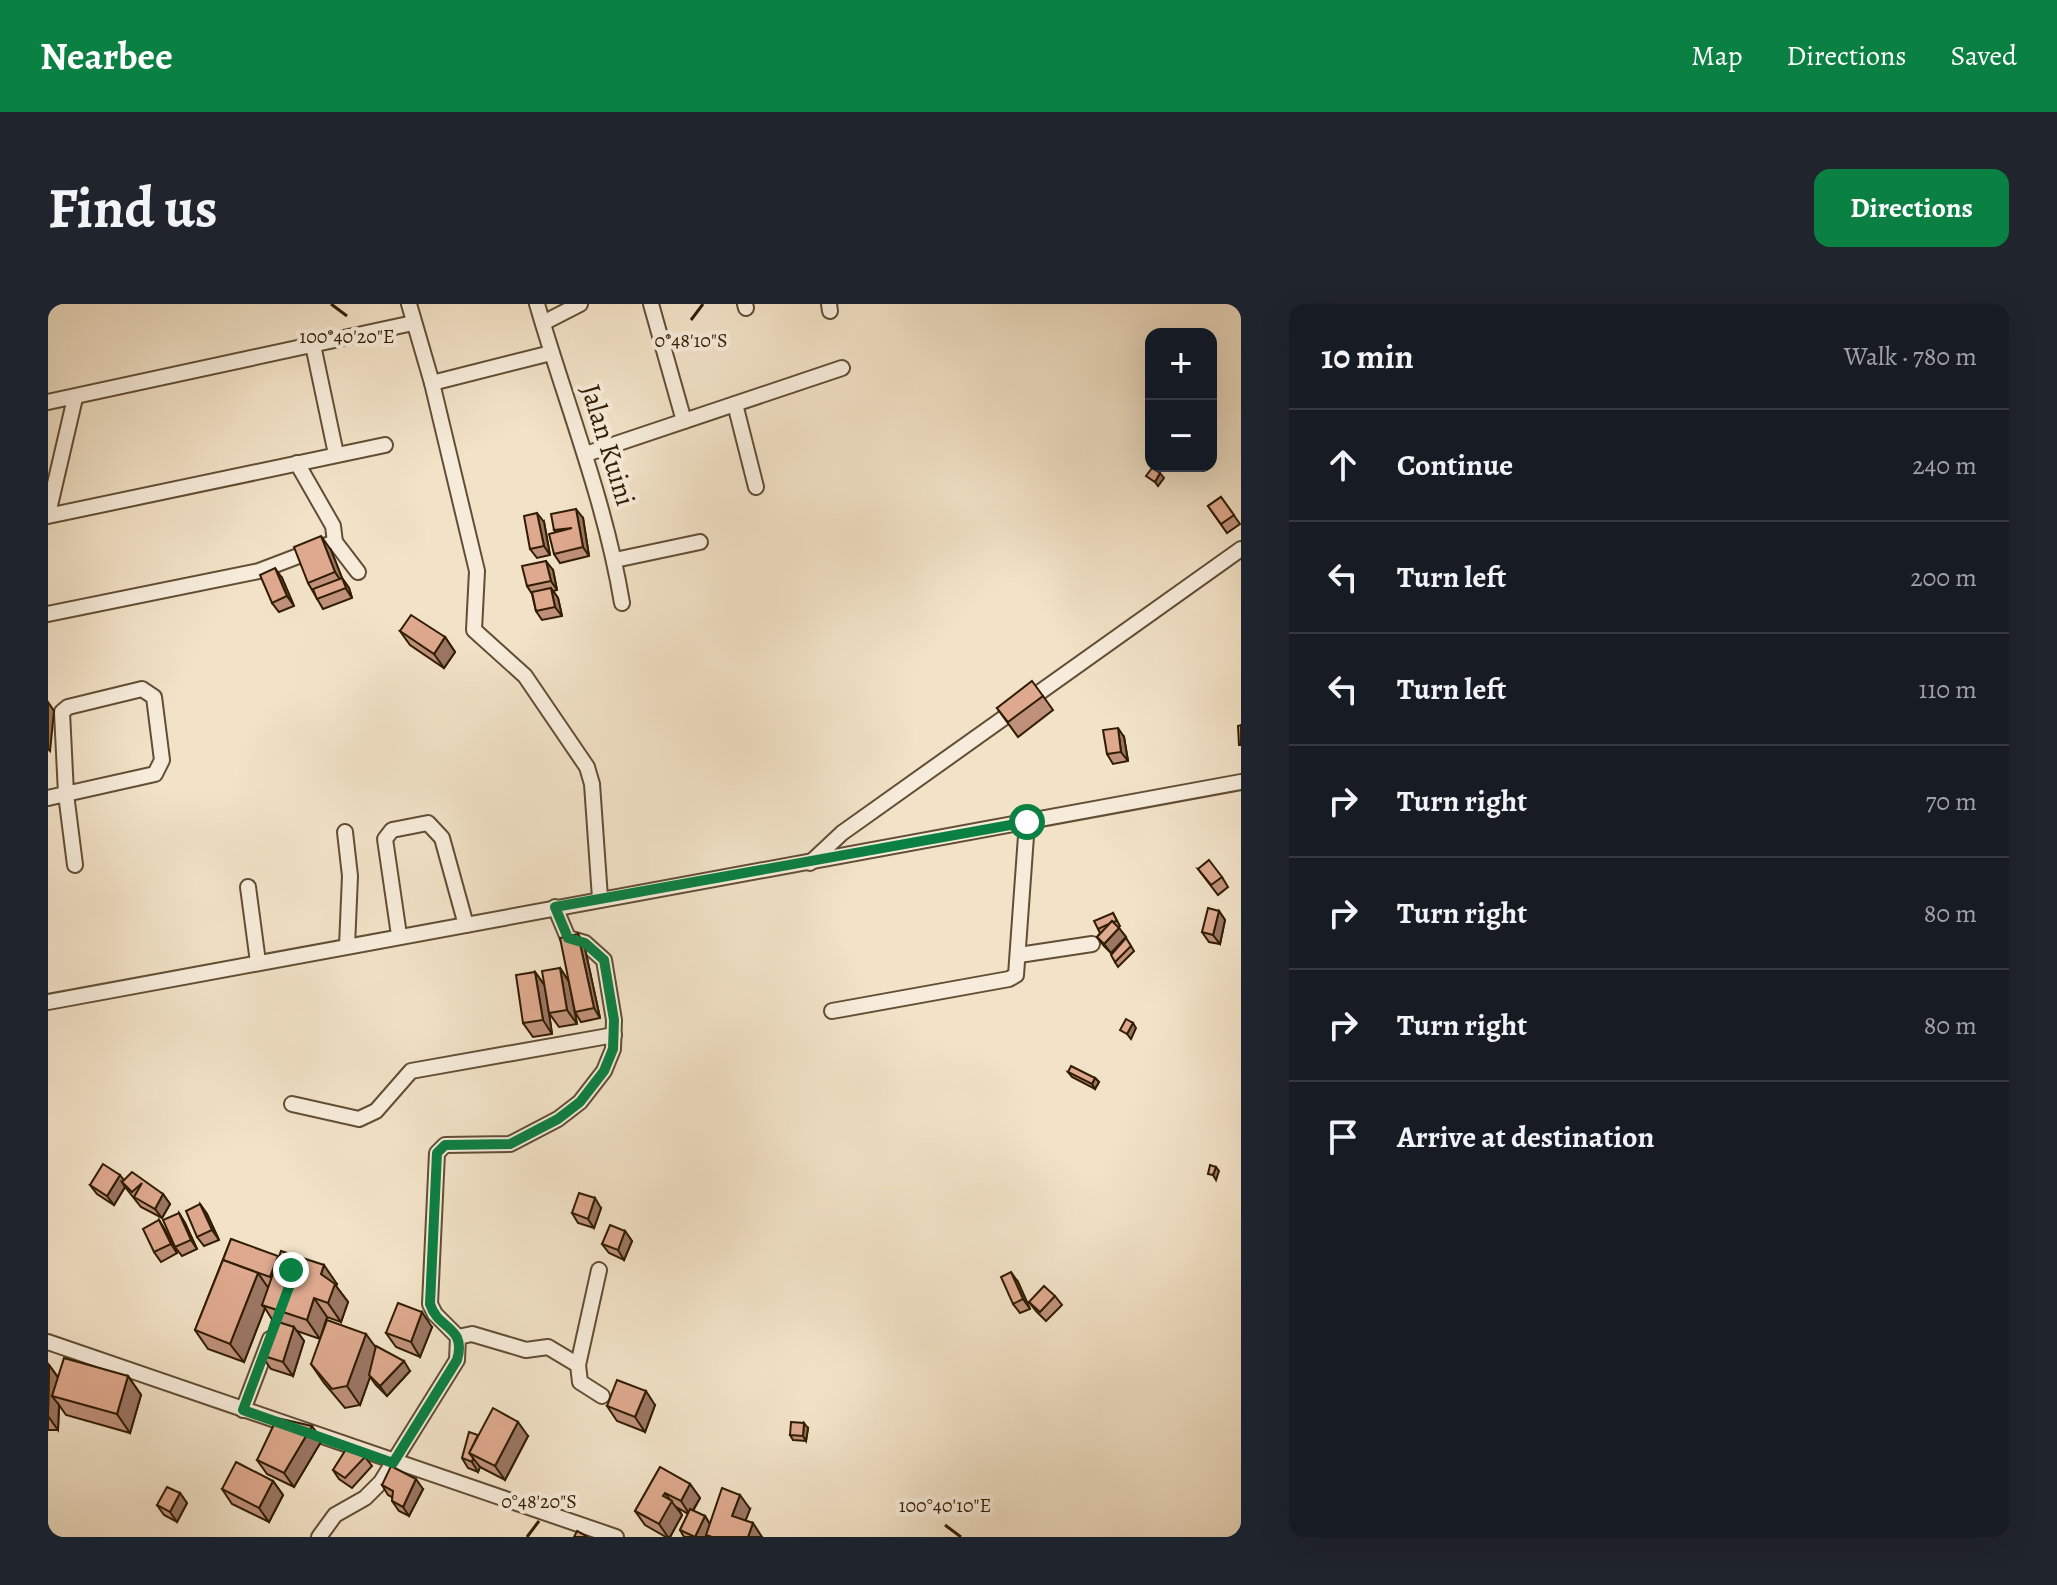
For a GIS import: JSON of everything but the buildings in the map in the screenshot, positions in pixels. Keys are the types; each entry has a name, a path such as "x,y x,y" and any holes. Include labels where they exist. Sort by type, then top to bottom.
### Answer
{"street":[{"path":"409,304 432,383 477,571 474,630 525,676 587,767 592,784 600,898"},
{"name":"Jalan Kuini","path":"537,304 586,454 615,560 622,603"},
{"path":"543,323 580,304"},
{"path":"651,304 684,421"},
{"path":"48,402 413,323"},
{"path":"313,345 336,454"},
{"path":"432,383 551,353"},
{"path":"586,454 842,368"},
{"path":"75,398 48,515 385,445"},
{"path":"735,404 756,487"},
{"path":"297,463 333,526 335,542 358,572"},
{"path":"48,614 259,571 335,542"},
{"path":"615,560 700,542"},
{"path":"810,863 842,833 1241,549"},
{"path":"48,798 66,794 155,774 159,770 162,760 158,722 154,697 149,690 83,703 62,712 66,794 75,865"},
{"path":"48,1002 1241,782"},
{"path":"832,1011 1009,979 1016,975 1027,822"},
{"path":"399,935 385,839 392,830 428,823 442,838 466,925"},
{"path":"345,832 350,860 347,946"},
{"path":"248,887 258,962"},
{"path":"319,1537 335,1515 374,1491 457,1360 458,1337 435,1314 430,1304 437,1153 445,1145 510,1144 558,1119 580,1102 604,1071 614,1035 604,960 585,943 568,938 555,907"},
{"path":"1019,955 1092,944"},
{"path":"292,1104 359,1119 376,1111 411,1071 614,1035"},
{"path":"599,1270 578,1365 580,1382 602,1396"},
{"path":"243,1410 276,1323"},
{"path":"458,1337 472,1334 526,1350 544,1346 578,1365"},
{"path":"48,1342 393,1463 616,1537"}],"route":[{"path":"291,1270 292,1279 243,1410 393,1463 457,1360 460,1348 458,1337 431,1310 430,1304 437,1153 445,1145 500,1147 517,1142 558,1119 590,1090 604,1071 613,1049 614,1020 607,967 601,955 585,943 568,938 555,907 1027,822"}]}
